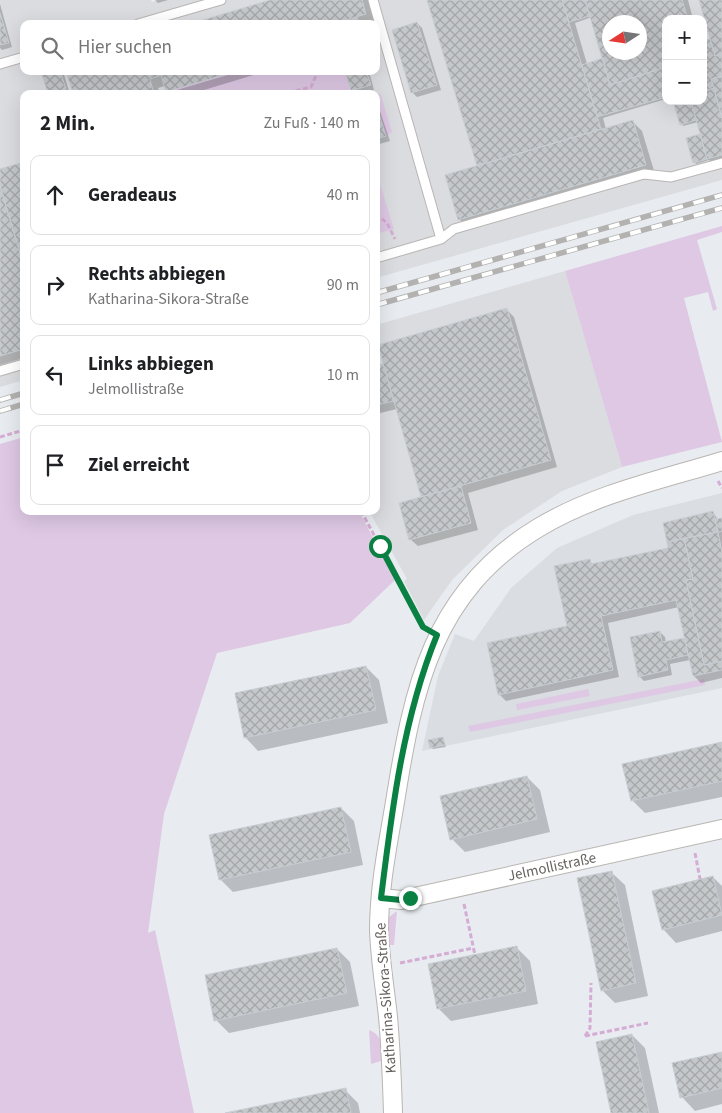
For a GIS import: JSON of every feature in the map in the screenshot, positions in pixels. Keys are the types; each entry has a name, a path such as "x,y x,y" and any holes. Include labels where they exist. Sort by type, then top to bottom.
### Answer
{"street":[{"name":"Katharina-Sikora-Straße","path":"393,1113 388,1016 381,967 381,898 394,802 409,724 424,668 437,635 456,602 492,563 538,528 587,504 722,461"},
{"name":"Jelmollistraße","path":"381,898 401,900 722,829"}],"lane":[{"path":"152,20 221,0"},
{"path":"373,0 379,20"},
{"path":"380,25 441,239"},
{"path":"0,64 20,57"},
{"path":"380,257 441,239 454,229 644,174 671,177 722,163"},
{"path":"0,371 20,365"}],"path":[{"path":"299,90 311,87 316,75"},
{"path":"380,217 392,230 398,251"},
{"path":"0,437 20,431"},
{"path":"364,515 423,627 437,635"},
{"path":"691,836 700,879"},
{"path":"461,887 475,955"},
{"path":"397,964 473,948"},
{"path":"591,983 590,1028 585,1036 648,1023"}],"shaded area":[{"path":"0,0 151,0 152,2 159,0 722,0 722,180 380,277 380,90 20,90 20,381 0,387"},
{"path":"223,75 346,75 351,90 173,90"},
{"path":"380,94 392,132 386,136 380,113"},
{"path":"380,184 394,229 380,233"},
{"path":"722,226 722,232 697,240 717,309 713,311 708,292 684,298 722,442 622,467 565,271"},
{"path":"565,271 622,467 562,491 503,530 452,580 424,620 404,581 407,579 371,515 380,515 380,324"},
{"path":"20,438 20,515 361,515 395,580 350,623 217,653 164,814 148,933 155,930 194,1113 0,1113 0,444"},
{"path":"722,493 722,688 422,751 438,676 455,634 474,641 511,588 557,548 633,515"},
{"path":"704,679 705,685 470,732 468,726"},
{"path":"588,689 590,696 517,710 516,704"},
{"path":"397,911 394,945 387,945 389,917"},
{"path":"369,1030 380,1039 383,1052 381,1061 371,1064"}],"building":[{"path":"270,0 362,0 366,14 347,20 203,20"},
{"path":"427,0 562,0 601,129 477,166"},
{"path":"562,0 585,0 590,16 569,22"},
{"path":"585,0 682,0 687,15 662,15 662,68 610,85 603,60 647,60 647,15 602,15 602,58"},
{"path":"699,0 722,0 722,54 715,56 707,28 707,15 703,15"},
{"path":"0,13 9,43 0,45"},
{"path":"357,17 358,20 347,20"},
{"path":"417,22 437,85 411,93 392,30"},
{"path":"707,39 710,39 715,56 722,54 722,76 711,79 714,88 707,91 707,60"},
{"path":"602,58 610,85 662,68 662,98 597,117 582,65"},
{"path":"42,75 61,75 66,89 47,90"},
{"path":"67,75 162,75 150,79 153,90 72,90"},
{"path":"161,75 223,75 173,90 165,90"},
{"path":"346,75 367,75 371,85 351,90"},
{"path":"722,76 722,118 711,79"},
{"path":"714,88 722,118 722,155 707,159 692,105 707,105 707,91"},
{"path":"674,105 692,105 696,120 680,125"},
{"path":"380,117 386,136 380,138"},
{"path":"633,120 646,165 458,220 445,175"},
{"path":"700,134 707,159 693,163 686,138"},
{"path":"20,163 20,253 0,186 0,169"},
{"path":"0,186 20,253 20,350 0,356"},
{"path":"507,308 551,460 421,497 380,352 380,344"},
{"path":"383,364 394,401 380,404 380,365"},
{"path":"461,486 471,523 409,540 399,503"},
{"path":"713,511 718,532 667,542 663,523"},
{"path":"722,518 722,531 718,532 715,519"},
{"path":"718,532 722,552 722,661 704,665 686,580 693,579 684,538"},
{"path":"684,538 693,579 686,580 704,665 722,661 722,670 693,676 676,600 601,616 613,670 498,695 487,643 567,626 554,566 590,559 591,564 668,548 667,542"},
{"path":"660,631 662,642 685,638 688,655 666,660 668,670 638,677 630,637"},
{"path":"366,666 376,710 244,738 235,693"},
{"path":"443,737 445,745 430,748 428,740"},
{"path":"722,742 722,781 631,801 622,764"},
{"path":"527,776 537,819 450,840 440,796"},
{"path":"341,807 351,852 219,880 209,835"},
{"path":"612,871 636,983 601,991 577,878"},
{"path":"713,876 722,915 662,930 652,891"},
{"path":"517,946 526,991 437,1009 428,964"},
{"path":"337,948 347,993 214,1021 205,975"},
{"path":"632,1034 649,1113 611,1113 596,1042"},
{"path":"722,1052 722,1088 680,1098 672,1063"},
{"path":"346,1088 351,1113 225,1113"}],"railway":[{"path":"380,292 722,195"},
{"path":"380,304 722,208"},
{"path":"0,400 20,394"},
{"path":"0,411 20,405"}],"route":[{"path":"380,546 423,627 437,635 424,668 409,724 387,846 381,898 401,900 410,898"}]}
